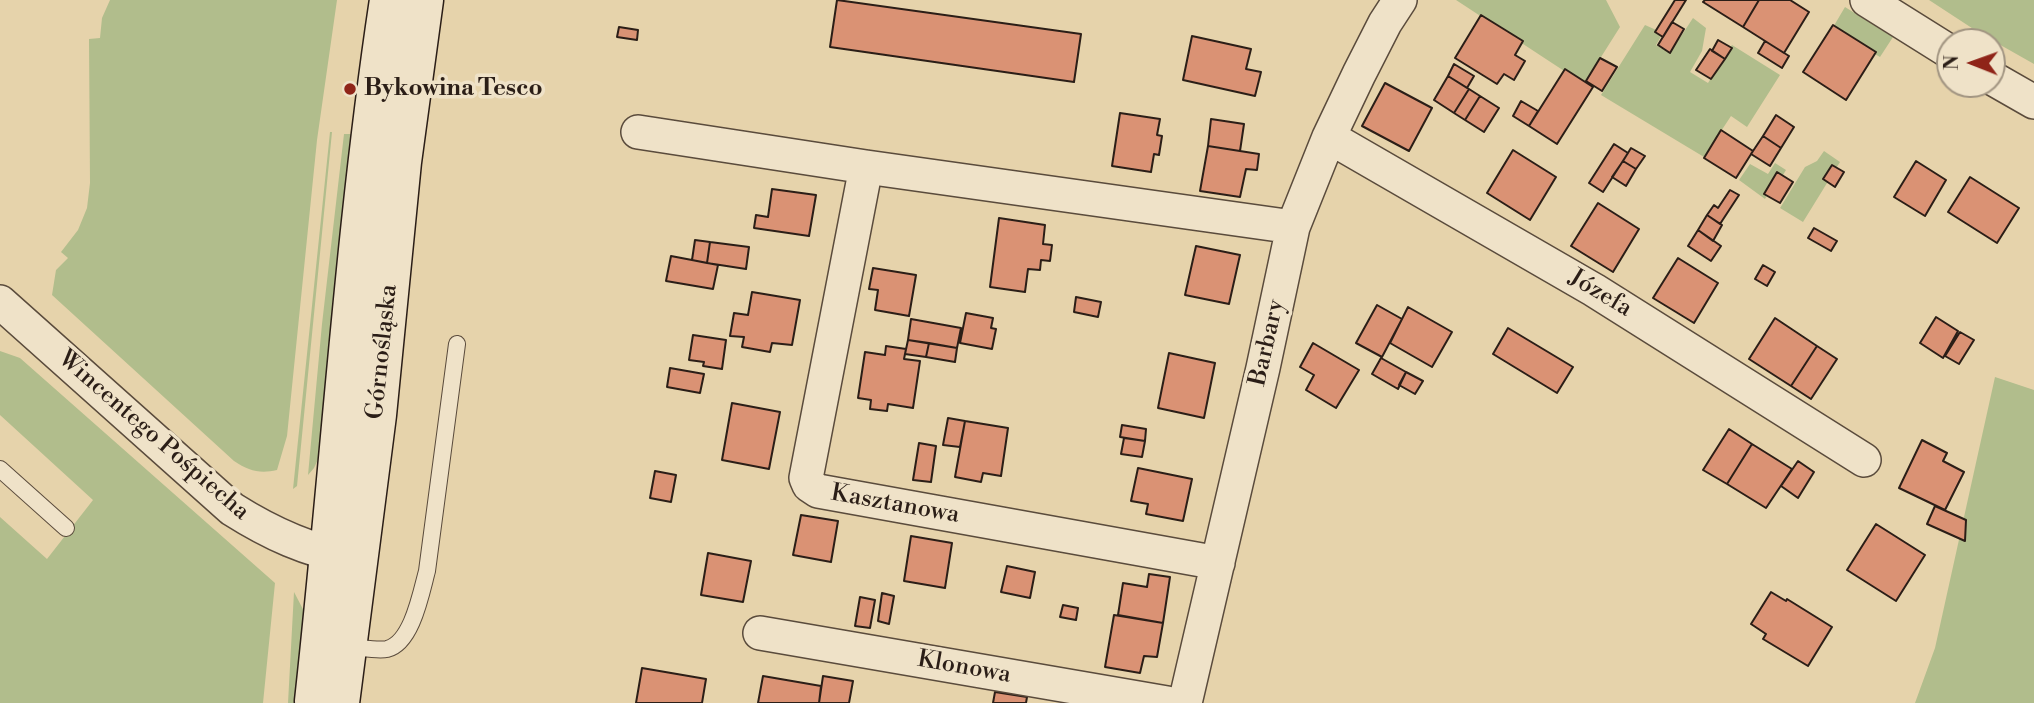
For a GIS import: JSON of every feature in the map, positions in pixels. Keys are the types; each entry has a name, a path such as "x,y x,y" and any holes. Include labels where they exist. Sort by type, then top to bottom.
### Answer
{"street":[{"name":"Górnośląska","path":"340,703 347,647 344,557 357,264 376,92 390,0"},
{"name":"Górnośląska","path":"314,703 377,415 402,162 424,0"},
{"name":"Barbary","path":"1185,703 1293,227 1329,137 1385,23 1400,0"},
{"path":"1867,0 1936,43"},
{"path":"2006,86 2034,102"},
{"path":"638,132 1293,227"},
{"name":"Józefa","path":"1329,137 1594,290 1864,460"},
{"name":"Kasztanowa","path":"866,167 806,478 809,485 818,491 1218,563"},
{"name":"Wincentego Pośpiecha","path":"0,302 232,509 282,538 344,557"},
{"name":"Klonowa","path":"761,634 1167,703"}],"lane":[{"path":"347,647 387,649 407,632 419,602 427,571 457,344"},
{"path":"0,469 66,528"}],"green space":[{"path":"110,0 337,0 317,140 287,436 277,470 255,471 234,461 52,295 56,270 68,258 61,252 78,230 87,208 90,183 89,39 100,38 102,18"},
{"path":"1456,0 1606,0 1620,27 1584,84"},
{"path":"1929,0 2034,0 2034,64 2006,48 2006,28 1972,28"},
{"path":"1845,7 1893,37 1880,57 1832,29"},
{"path":"1693,18 1706,28 1702,51 1690,72 1708,83 1732,45 1780,75 1747,127 1731,116 1704,157 1601,95 1645,25 1663,33 1656,45 1670,53"},
{"path":"330,132 297,486 293,489"},
{"path":"344,134 354,134 321,453 308,475 322,324"},
{"path":"1824,151 1840,162 1803,222 1780,208 1805,167 1817,161"},
{"path":"1775,163 1786,170 1780,180 1776,179 1765,199 1739,180 1750,164 1768,174"},
{"path":"0,351 20,358 275,583 263,703 0,703 0,517 47,559 93,500 0,415"},
{"path":"1995,377 2034,390 2034,703 1915,703 1935,648"},
{"path":"294,592 306,615 303,703 288,703"}],"building":[{"path":"837,0 1081,34 1074,82 830,47"},
{"path":"1675,0 1686,0 1663,37 1655,32"},
{"path":"1759,0 1743,27 1703,2"},
{"path":"1759,0 1790,0 1809,12 1784,53 1743,27"},
{"path":"1481,15 1523,41 1515,55 1525,61 1514,80 1504,74 1497,84 1455,58"},
{"path":"1672,22 1684,29 1670,53 1658,45"},
{"path":"1833,25 1876,52 1846,100 1803,72"},
{"path":"619,27 638,30 637,40 617,37"},
{"path":"1192,36 1251,49 1246,69 1261,72 1255,96 1183,80"},
{"path":"1718,40 1732,48 1725,59 1712,51"},
{"path":"1765,41 1789,56 1782,68 1758,53"},
{"path":"1710,49 1725,59 1711,79 1696,70"},
{"path":"1600,58 1617,67 1602,91 1586,81"},
{"path":"1454,64 1474,76 1467,88 1448,76"},
{"path":"1565,69 1593,87 1557,144 1529,126"},
{"path":"1448,76 1469,89 1454,113 1434,100"},
{"path":"1385,83 1432,108 1409,151 1362,126"},
{"path":"1469,89 1480,96 1465,120 1454,113"},
{"path":"1480,96 1499,108 1484,132 1465,120"},
{"path":"1521,101 1538,111 1529,126 1513,116"},
{"path":"1120,113 1160,119 1157,135 1162,136 1159,155 1154,154 1151,172 1112,166"},
{"path":"1776,115 1794,127 1781,148 1763,136"},
{"path":"1211,119 1244,124 1240,151 1208,146"},
{"path":"1721,130 1753,151 1736,178 1704,158"},
{"path":"1763,136 1781,148 1770,166 1751,154"},
{"path":"1614,144 1628,153 1603,192 1589,183"},
{"path":"1208,146 1259,154 1257,170 1246,169 1240,197 1200,191"},
{"path":"1631,148 1645,156 1636,169 1623,161"},
{"path":"1513,150 1556,177 1530,220 1487,193"},
{"path":"1623,161 1636,169 1626,186 1612,177"},
{"path":"1916,161 1946,180 1925,216 1894,197"},
{"path":"1832,165 1844,172 1835,187 1823,179"},
{"path":"1777,172 1793,182 1780,203 1764,194"},
{"path":"1970,177 2019,208 1997,243 1948,212"},
{"path":"772,189 816,195 809,236 754,228 756,215 768,217"},
{"path":"1730,190 1739,195 1720,224 1707,215 1714,205 1718,208"},
{"path":"1598,203 1639,229 1613,272 1571,246"},
{"path":"1707,215 1722,225 1713,241 1698,230"},
{"path":"999,218 1045,225 1043,244 1052,245 1050,261 1041,260 1040,270 1028,269 1025,292 990,287"},
{"path":"1814,228 1837,241 1831,251 1808,238"},
{"path":"1698,230 1721,246 1711,261 1688,246"},
{"path":"695,240 710,242 707,263 692,260"},
{"path":"710,242 749,247 746,269 707,263"},
{"path":"1196,246 1240,255 1229,304 1185,295"},
{"path":"671,256 718,265 713,289 666,281"},
{"path":"1678,258 1718,283 1694,323 1653,298"},
{"path":"1763,265 1775,272 1767,286 1755,279"},
{"path":"873,268 916,275 909,316 875,310 878,290 869,289"},
{"path":"752,292 800,300 792,345 772,343 770,352 742,347 744,337 730,336 734,313 748,315"},
{"path":"1076,297 1101,302 1098,317 1074,312"},
{"path":"1377,305 1402,319 1382,357 1356,343"},
{"path":"1408,307 1452,332 1432,367 1390,343"},
{"path":"966,313 993,318 991,328 996,329 992,349 960,343"},
{"path":"1936,317 1958,331 1943,358 1920,343"},
{"path":"1775,318 1817,346 1791,386 1749,359"},
{"path":"911,319 961,328 957,348 908,340"},
{"path":"1508,328 1573,367 1557,393 1493,354"},
{"path":"1960,332 1974,340 1959,364 1945,356"},
{"path":"693,335 726,340 722,369 703,366 704,362 689,360"},
{"path":"908,340 929,343 926,357 905,354"},
{"path":"929,343 957,348 955,362 926,357"},
{"path":"1313,343 1359,370 1336,408 1306,390 1314,375 1300,367"},
{"path":"886,346 906,349 904,359 920,361 913,408 888,404 887,411 870,409 871,400 858,398 865,352 885,355"},
{"path":"1817,346 1837,359 1811,399 1791,386"},
{"path":"1169,353 1215,363 1204,418 1158,408"},
{"path":"1381,358 1406,372 1398,389 1372,374"},
{"path":"670,368 704,374 700,393 667,387"},
{"path":"1406,372 1423,381 1415,394 1399,385"},
{"path":"732,403 780,412 769,469 722,460"},
{"path":"948,418 965,421 960,447 943,445"},
{"path":"965,421 1008,428 1001,476 983,473 981,482 955,477"},
{"path":"1122,425 1146,429 1145,441 1120,437"},
{"path":"1729,429 1752,444 1727,484 1703,470"},
{"path":"1124,438 1145,441 1142,457 1121,454"},
{"path":"1922,440 1947,453 1943,461 1964,472 1945,510 1899,488"},
{"path":"919,443 936,446 931,482 913,480"},
{"path":"1752,444 1792,469 1766,508 1727,484"},
{"path":"1798,461 1814,472 1798,498 1781,486"},
{"path":"1138,468 1192,479 1183,521 1146,514 1148,504 1131,501"},
{"path":"655,471 676,475 671,502 650,498"},
{"path":"1935,506 1966,520 1965,541 1927,524"},
{"path":"801,515 838,521 831,562 793,555"},
{"path":"1876,524 1925,555 1896,601 1847,570"},
{"path":"911,536 952,543 945,588 904,581"},
{"path":"708,553 751,561 743,602 701,595"},
{"path":"1007,566 1035,572 1030,598 1001,592"},
{"path":"1149,574 1170,577 1163,623 1118,615 1123,583 1147,587"},
{"path":"1771,592 1832,627 1808,666 1763,639 1766,634 1751,624"},
{"path":"882,593 894,596 889,624 878,621"},
{"path":"860,597 875,600 870,628 855,626"},
{"path":"1063,605 1078,608 1076,620 1060,617"},
{"path":"1114,615 1163,623 1157,657 1144,656 1140,673 1105,667"},
{"path":"642,668 706,679 702,703 636,703"},
{"path":"763,676 821,686 819,703 758,703"},
{"path":"823,676 853,681 849,703 819,703"},
{"path":"995,692 1027,697 1026,703 993,703"}],"place":[{"name":"Bykowina Tesco","path":"350,89"}]}
